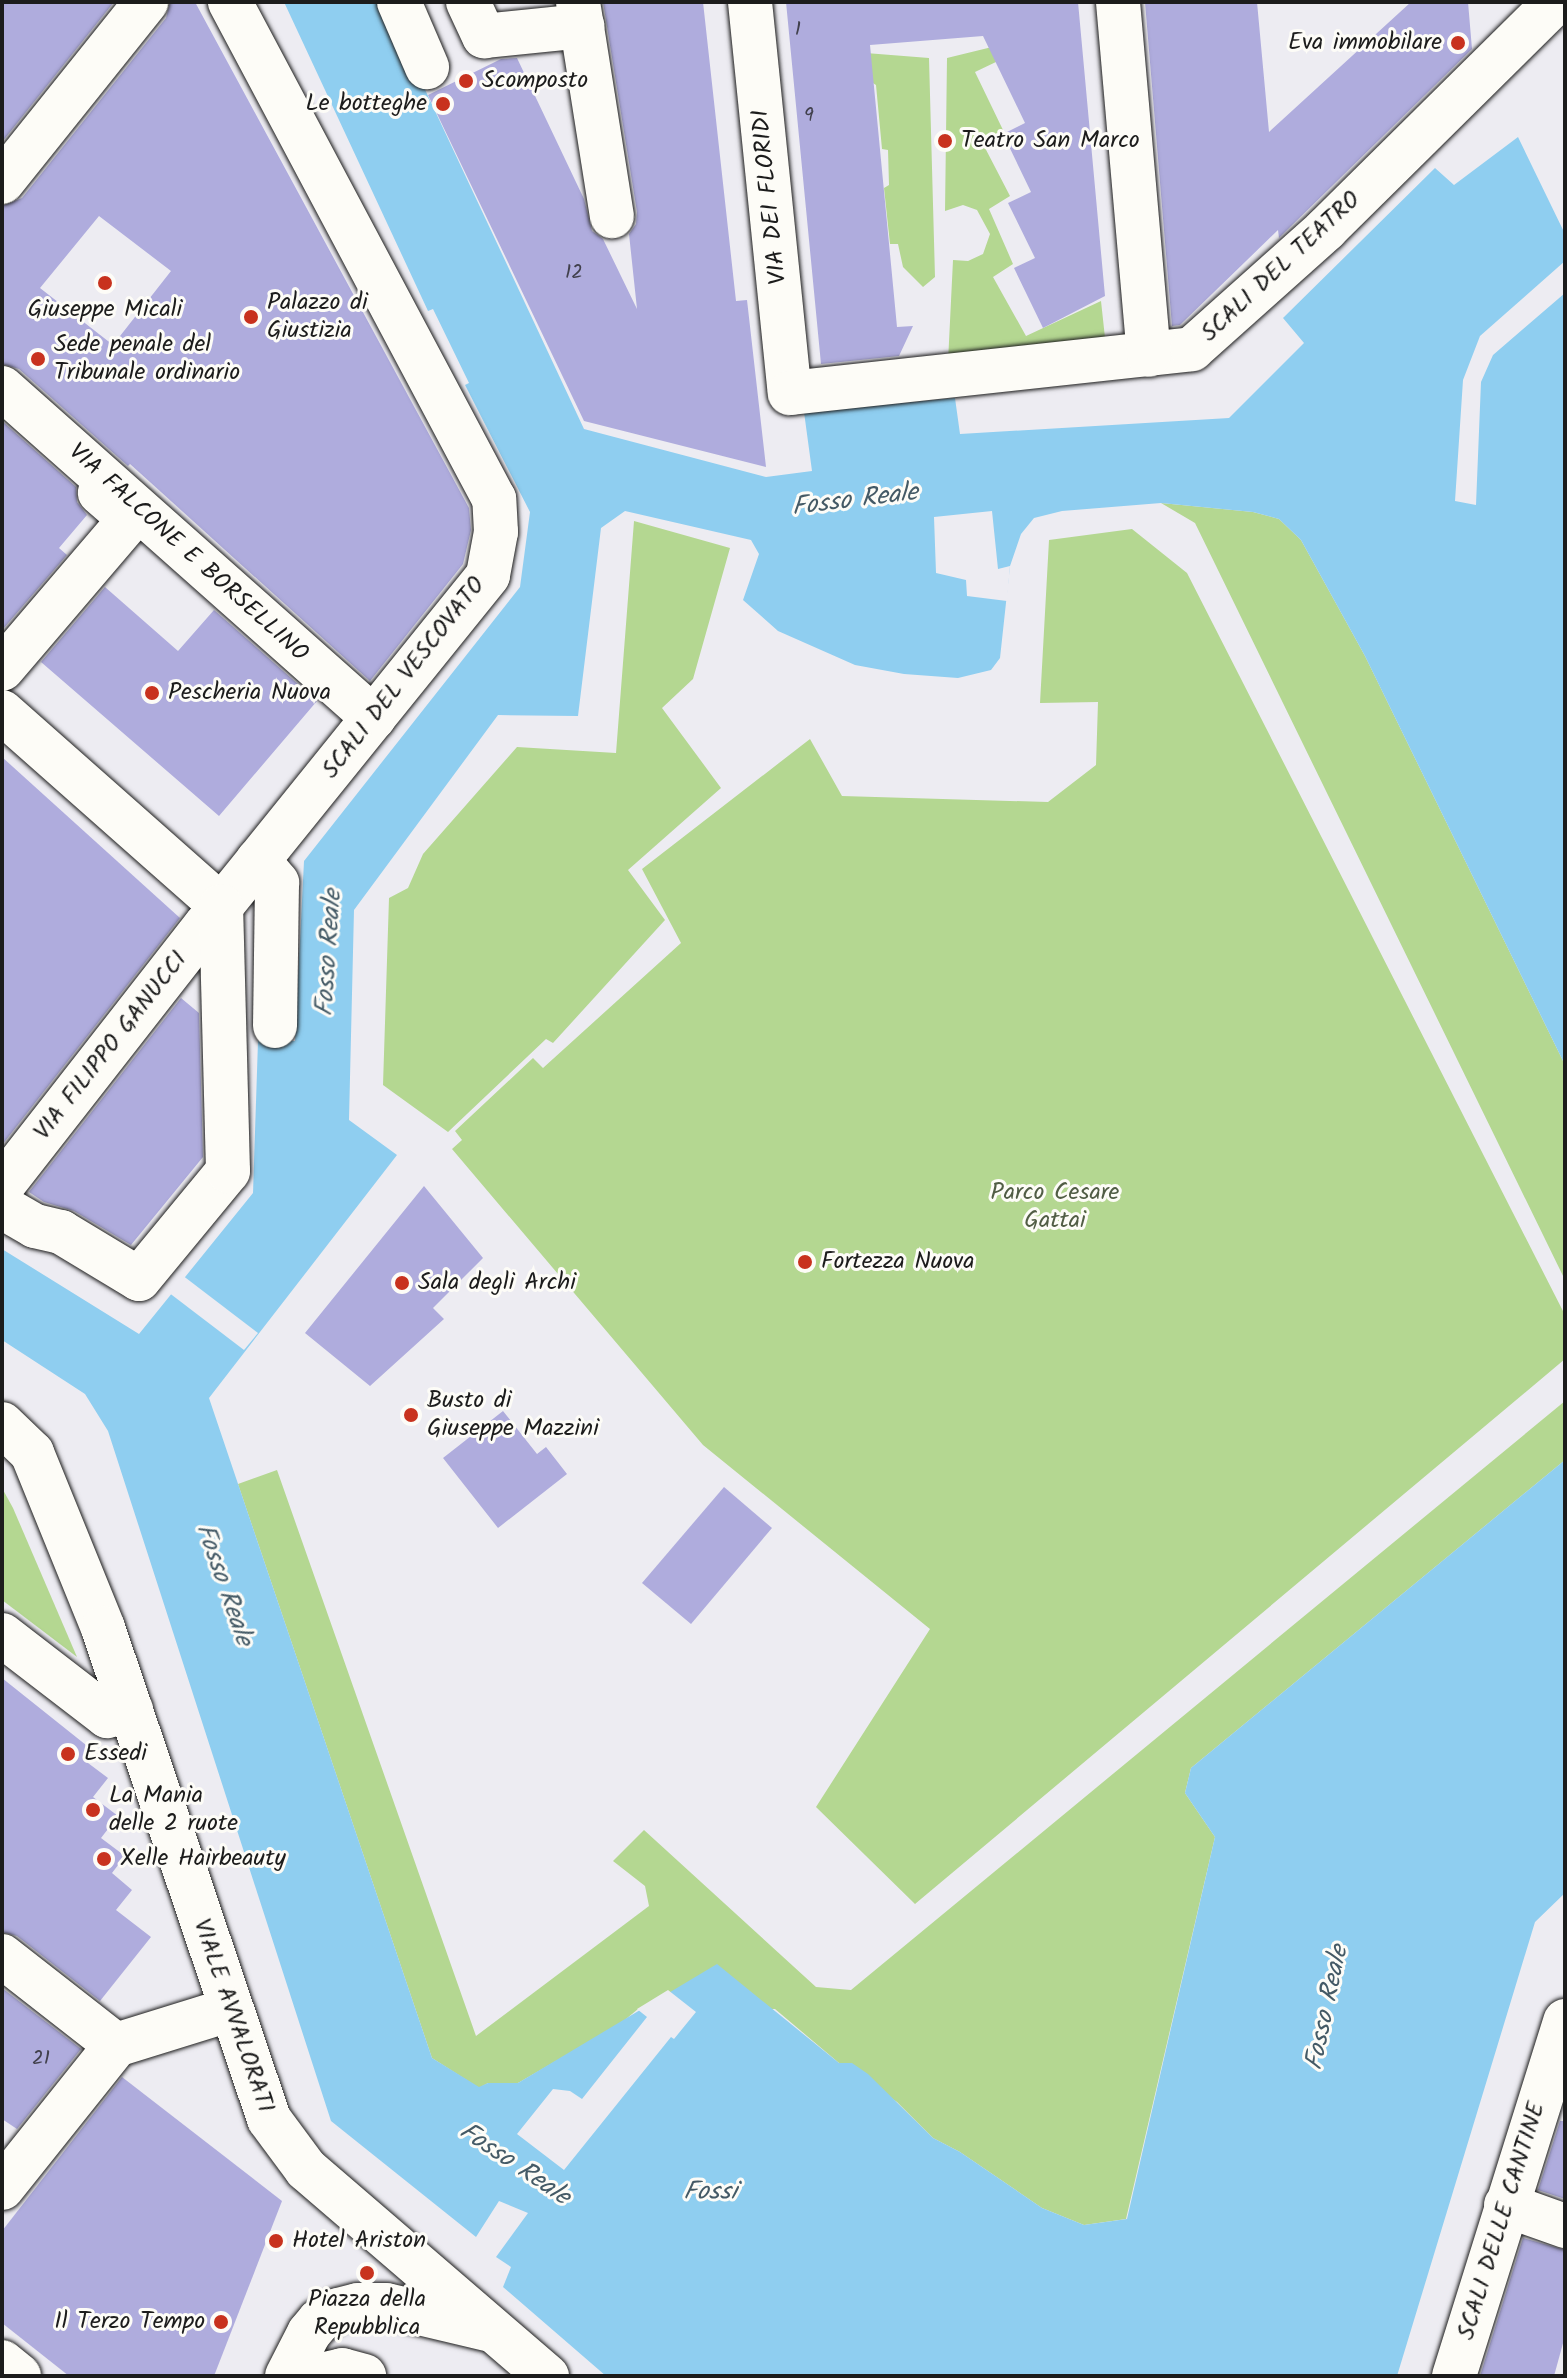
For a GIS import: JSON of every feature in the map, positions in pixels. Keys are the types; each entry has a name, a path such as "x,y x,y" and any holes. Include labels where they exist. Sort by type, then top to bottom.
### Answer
{"street":[{"path":"2,182 146,2"},
{"name":"SCALI DEL VESCOVATO","path":"221,906 488,575 496,532 494,499 230,2"},
{"path":"399,2 427,67"},
{"path":"468,2 484,36 580,14 612,216"},
{"name":"VIA DEI FLORIDI","path":"750,2 790,393"},
{"path":"1118,2 1149,355"},
{"name":"SCALI DEL TEATRO","path":"790,393 1192,349 1326,229 1555,2"},
{"name":"VIA FALCONE E BORSELLINO","path":"2,388 374,718"},
{"path":"11,658 130,519 96,490 105,480"},
{"path":"2,712 221,906 228,1171 139,1279 61,1232 18,1216"},
{"path":"258,860 277,883 275,1026"},
{"name":"VIA FILIPPO GANUCCI","path":"2,1186 221,906"},
{"path":"18,1216 59,1259 129,1308"},
{"name":"VIALE AVVALORATI","path":"2,1424 32,1453 103,1628 259,2098 290,2152 493,2331"},
{"path":"2,1635 107,1716 131,1710"},
{"path":"2,1956 116,2045"},
{"path":"2,2188 116,2045 229,2010"},
{"name":"SCALI DELLE CANTINE","path":"1454,2376 1565,2021"},
{"path":"1506,2205 1565,2226"},
{"path":"287,2376 309,2333 319,2321 338,2310 358,2305 386,2305 493,2331 547,2376"},
{"path":"2,2362 19,2376"},
{"path":"317,2376 342,2370 364,2376"}],"green space":[{"path":"992,47 998,61 975,72 1003,130 982,142 1010,196 989,209 1013,264 993,277 1026,336 1101,301 1106,347 948,362 953,260 968,261 983,254 990,234 977,210 963,205 945,211 947,58"},
{"path":"853,52 929,58 935,277 923,287 903,267 898,244 890,244 884,188 889,185 888,150 882,149 876,85 854,71"},
{"path":"1161,503 1253,512 1279,519 1301,540 1365,656 1565,1065 1565,1280 1195,523"},
{"path":"634,521 730,548 693,679 662,708 721,788 628,870 665,920 553,1043 546,1039 448,1132 383,1085 389,898 408,888 423,854 517,747 616,753"},
{"name":"Parco Cesare Gattai","path":"1132,529 1187,573 1565,1315 1565,1359 915,1904 816,1807 930,1629 703,1445 452,1149 462,1140 455,1131 533,1058 543,1068 681,943 642,869 810,739 842,796 1048,802 1096,765 1098,702 1040,703 1049,540"},
{"path":"1565,1401 1565,1460 1191,1768 1185,1793 1215,1837 1126,2219 1084,2225 1042,2208 960,2152 933,2138 897,2102 839,2063 775,2009 638,2009 620,2024 518,2083 488,2083 479,2088 432,2058 238,1484 277,1470 476,2036 649,1906 645,1886 613,1861 644,1830 816,1987 851,1990"},
{"path":"2,1488 13,1508 77,1657 2,1600"}],"water":[{"name":"Fossi","path":"284,2 384,2 584,429 766,477 812,471 804,412 955,398 960,434 1229,418 1304,343 1283,318 1435,168 1454,185 1518,137 1565,234 1565,1065 1365,656 1301,540 1279,519 1253,512 1161,503 1062,511 1034,518 1021,534 1010,566 1000,658 991,670 958,678 904,674 855,665 778,631 743,600 759,554 751,540 625,511 601,528 578,716 498,715 354,910 349,1120 397,1155 209,1398 432,2058 479,2087 488,2083 518,2083 717,1964 839,2063 852,2063 868,2074 933,2138 960,2152 1042,2208 1084,2225 1127,2219 1215,1837 1185,1793 1191,1768 1565,1460 1565,1893 1535,1922 1397,2376 606,2376 503,2287 511,2267 496,2257 528,2213 499,2201 476,2237 331,2121 108,1431 85,1394 2,1340 2,1249 139,1334 253,1193 258,1041 295,1041 304,861 520,587 530,512 465,385 469,383 433,309 428,311"}],"pier":[{"path":"1565,261 1565,293 1493,355 1481,382 1476,505 1455,501 1463,380 1480,336"},
{"path":"992,511 998,569 1010,566 1007,601 967,596 966,580 936,573 934,517"},
{"path":"182,1275 258,1333 244,1350 168,1292"},
{"path":"668,1990 696,2012 674,2039 671,2037 564,2170 517,2134 553,2089 570,2091 582,2099 647,2017 637,2009"}],"building":[{"path":"2,2 114,2 2,142"},
{"name":"Palazzo di Giustizia","path":"170,2 195,2 469,508 471,530 463,564 370,681 130,464 128,466 19,369 2,364 2,206 22,198 166,18","holes":["99,216 171,271 113,345 40,288"]},
{"path":"603,2 703,2 736,301 747,300 766,467 584,421 428,95 501,59 517,58 584,199 592,231 603,239 637,309 629,234 636,224 637,212"},
{"path":"786,2 1078,2 1105,296 1043,328 1014,268 1035,258 1008,203 1031,192 1003,134 1025,123 983,36 870,45 897,327 913,326 899,356 821,364"},
{"path":"1145,2 1257,2 1269,132 1411,2 1468,2 1472,49 1279,238 1278,230 1180,325 1172,326"},
{"path":"2,421 76,487 77,502 87,515 59,548 67,555 3,629"},
{"name":"Pescheria Nuova","path":"105,587 178,651 214,610 317,701 219,816 41,662"},
{"path":"2,757 180,918 2,1145"},
{"path":"181,998 199,1013 203,1157 131,1245 74,1211 44,1202 29,1192"},
{"name":"Sala degli Archi","path":"424,1186 483,1258 433,1308 444,1319 370,1386 305,1333"},
{"path":"503,1411 537,1454 546,1447 567,1474 498,1528 443,1458"},
{"path":"724,1487 772,1528 691,1624 642,1583"},
{"path":"2,1678 96,1753 88,1763 108,1778 93,1797 118,1816 101,1838 125,1856 112,1873 132,1890 116,1910 151,1937 100,2001 17,1936 2,1932"},
{"path":"2,1988 81,2049 17,2129 2,2119"},
{"path":"122,2077 282,2201 214,2376 69,2376 2,2323 2,2231"},
{"path":"1560,2121 1565,2121 1565,2199 1538,2190"},
{"path":"1523,2238 1565,2250 1565,2336 1554,2376 1480,2376"}],"place":[{"name":"Eva immobilare","path":"1458,43"},
{"name":"Scomposto","path":"466,81"},
{"name":"Le botteghe","path":"443,104"},
{"name":"Teatro San Marco","path":"945,141"},
{"name":"Giuseppe Micali","path":"105,283"},
{"name":"Palazzo di Giustizia","path":"251,317"},
{"name":"Sede penale del Tribunale ordinario","path":"38,359"},
{"name":"Pescheria Nuova","path":"152,693"},
{"name":"Fortezza Nuova","path":"805,1262"},
{"name":"Sala degli Archi","path":"402,1283"},
{"name":"Busto di Giuseppe Mazzini","path":"411,1415"},
{"name":"Essedi","path":"68,1754"},
{"name":"La Mania delle 2 ruote","path":"93,1810"},
{"name":"Xelle Hairbeauty","path":"104,1859"},
{"name":"Hotel Ariston","path":"276,2241"},
{"name":"Piazza della Repubblica","path":"367,2273"},
{"name":"Il Terzo Tempo","path":"221,2322"}],"water label":[{"name":"Fosso Reale","path":"855,501"},
{"name":"Fosso Reale","path":"330,953"},
{"name":"Fosso Reale","path":"223,1585"},
{"name":"Fosso Reale","path":"1328,2008"},
{"name":"Fosso Reale","path":"514,2165"}]}
